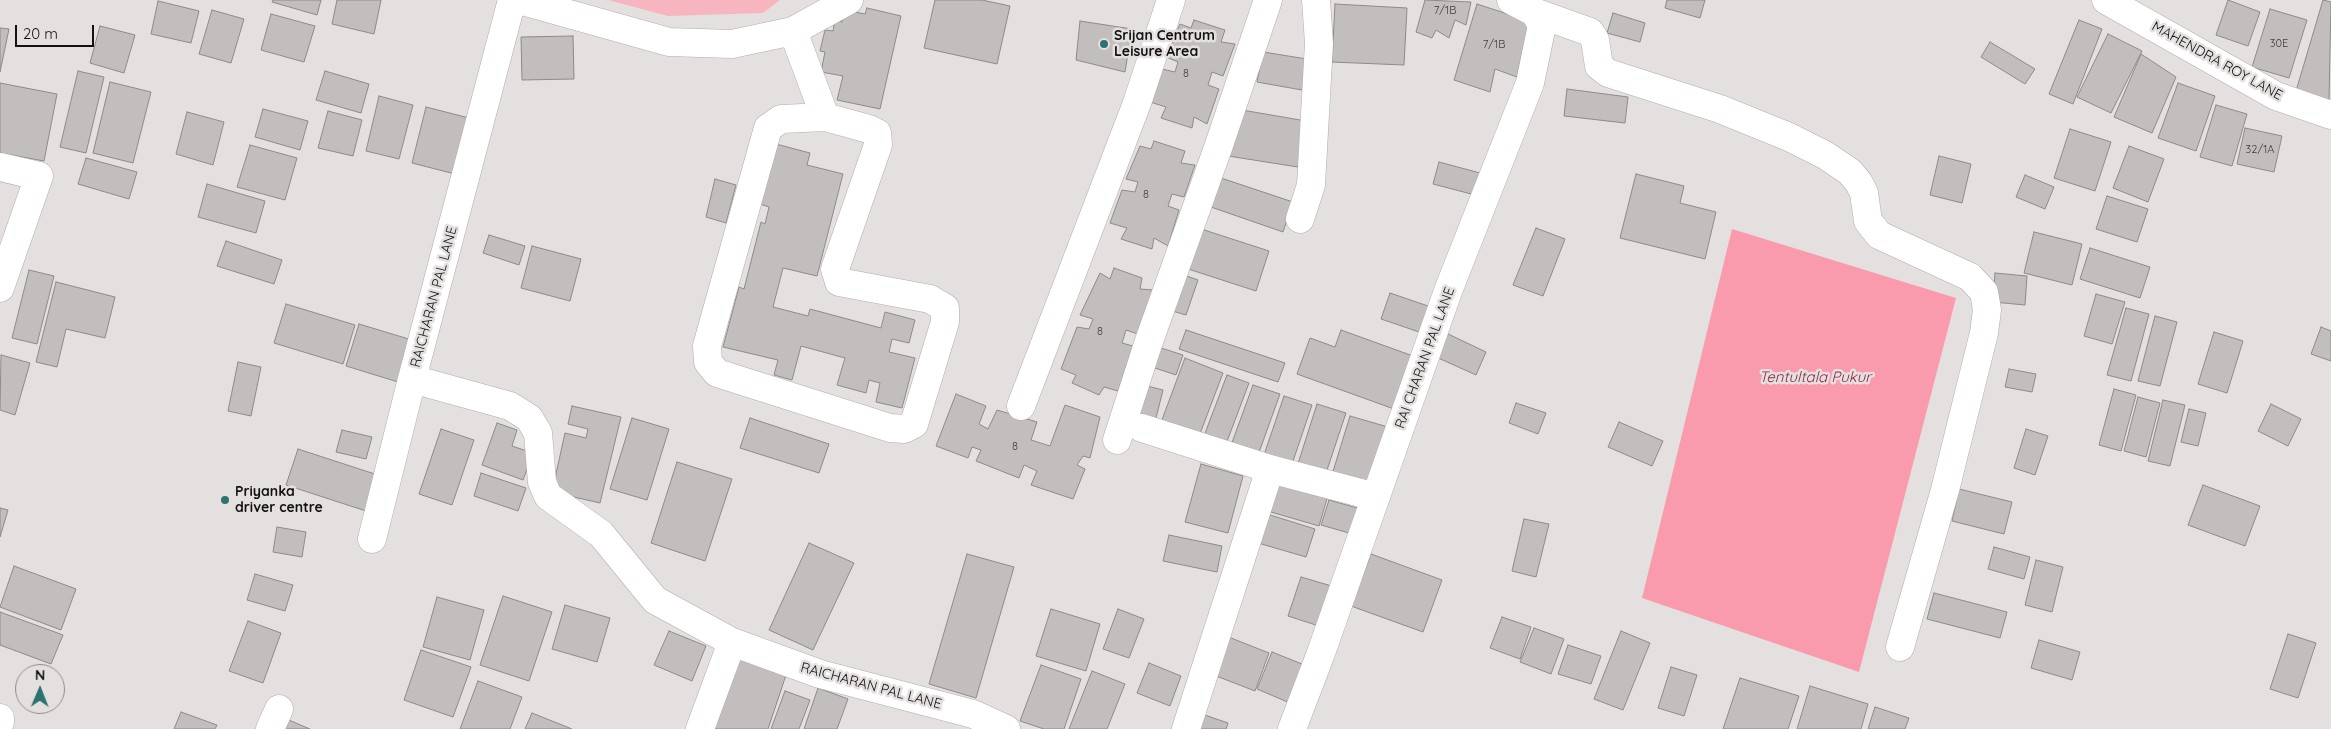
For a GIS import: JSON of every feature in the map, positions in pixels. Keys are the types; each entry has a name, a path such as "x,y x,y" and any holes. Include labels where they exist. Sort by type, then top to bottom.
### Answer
{"street":[{"name":"RAICHARAN PAL LANE","path":"512,0 412,379 510,406 529,418 538,434 542,482 548,496 601,534 655,600 732,642 820,674 973,714 1006,729"},
{"path":"519,0 669,42 732,44 793,31 849,0"},
{"path":"1021,406 1137,103 1171,0"},
{"path":"1118,440 1149,341 1219,145 1268,0"},
{"path":"1300,220 1311,185 1319,44 1316,0"},
{"name":"MAHENDRA ROY LANE","path":"2106,0 2276,96 2331,115"},
{"path":"1522,6 1590,32 1595,40 1599,66 1608,74 1737,116 1789,137 1832,160 1850,172 1859,183 1864,193 1868,221 1879,235 1970,277 1984,292 1987,310 1984,333 1945,490 1900,647"},
{"name":"RAI CHARAN PAL LANE","path":"1292,729 1448,291 1530,83 1542,24 1522,6"},
{"path":"793,31 825,117"},
{"path":"825,117 877,133 878,145 835,269 839,282 930,299 944,308 945,322 914,424 904,429 890,428 717,372 708,362 707,346 768,128 781,119 825,117"},
{"path":"0,167 39,176 0,288"},
{"path":"372,538 412,379"},
{"path":"1142,428 1270,470 1376,497"},
{"path":"1186,729 1270,470"},
{"path":"700,729 732,642"}],"shaded area":[{"path":"608,0 780,0 763,13 668,16"}],"water":[{"name":"Tentultala Pukur","path":"1732,229 1956,298 1859,672 1642,598"}],"building":[{"path":"273,0 321,0 317,15 272,2"},
{"path":"337,0 381,0 374,34 332,24"},
{"path":"935,0 982,0 1010,6 997,64 924,48"},
{"path":"1425,0 1471,2 1466,25 1455,20 1449,38 1436,30 1432,38 1416,32"},
{"path":"1667,0 1705,0 1700,18 1665,8"},
{"path":"2228,0 2260,12 2248,46 2216,35"},
{"path":"2323,0 2331,2 2329,101 2296,91"},
{"path":"158,1 199,11 191,43 151,34"},
{"path":"1335,4 1407,8 1404,65 1332,62"},
{"path":"1477,4 1529,21 1517,77 1495,69 1490,92 1454,80"},
{"path":"867,8 901,16 880,109 837,100 843,76 821,72 825,52 820,51 825,30 833,31 835,20 842,22 844,10 865,14"},
{"path":"2270,9 2307,20 2289,78 2252,67"},
{"path":"212,10 244,19 231,63 199,54"},
{"path":"1613,13 1645,23 1640,42 1607,33"},
{"path":"271,14 315,26 304,62 261,50"},
{"path":"1194,20 1225,30 1221,42 1235,44 1223,76 1212,72 1208,85 1219,89 1207,124 1194,117 1192,128 1161,118 1166,107 1150,102 1162,69 1175,72 1178,62 1166,57 1180,24 1191,28"},
{"path":"2079,20 2102,29 2073,104 2049,94"},
{"name":"Srijan Centrum Leisure Area","path":"1080,21 1132,29 1125,72 1076,60"},
{"path":"100,26 135,35 124,73 90,63"},
{"path":"0,28 9,29 0,72"},
{"path":"2108,34 2142,51 2111,113 2077,97"},
{"path":"573,36 574,79 522,80 521,37"},
{"path":"1990,42 2035,69 2025,84 1981,57"},
{"path":"1263,52 1307,59 1302,90 1257,82"},
{"path":"2141,54 2176,77 2152,133 2114,117"},
{"path":"78,71 104,77 86,153 60,147"},
{"path":"325,71 369,84 361,113 316,100"},
{"path":"110,82 151,92 133,163 93,153"},
{"path":"0,83 57,94 44,161 0,153"},
{"path":"2178,83 2215,96 2196,151 2158,138"},
{"path":"1567,89 1628,97 1625,123 1564,116"},
{"path":"379,96 413,105 399,159 366,151"},
{"path":"2216,105 2247,114 2232,166 2200,157"},
{"path":"426,107 473,119 459,175 412,163"},
{"path":"263,109 308,121 300,150 255,137"},
{"path":"1236,109 1306,121 1298,167 1228,156"},
{"path":"328,111 362,120 353,156 318,148"},
{"path":"187,112 224,122 213,165 176,154"},
{"path":"2245,128 2282,136 2274,172 2237,164"},
{"path":"2070,129 2111,142 2095,191 2054,178"},
{"path":"1154,141 1185,151 1181,163 1195,165 1184,197 1172,194 1168,206 1179,210 1168,246 1154,238 1152,249 1121,239 1127,228 1110,223 1122,190 1135,192 1138,182 1126,179 1140,146 1151,149"},
{"path":"776,144 810,153 807,165 843,174 817,276 783,268 773,307 808,316 810,309 881,328 885,312 915,320 909,343 892,339 889,352 915,358 902,408 876,402 880,383 869,380 866,393 837,385 845,358 801,346 792,380 774,375 778,360 723,347 739,287 744,289 761,222 765,224 769,207 760,204"},
{"path":"250,145 297,158 285,200 237,187"},
{"path":"2129,146 2164,159 2148,202 2113,188"},
{"path":"1939,156 1971,164 1962,203 1930,195"},
{"path":"86,158 137,172 129,199 78,184"},
{"path":"1439,162 1480,173 1475,195 1433,184"},
{"path":"1636,174 1684,186 1680,203 1716,212 1705,259 1620,238"},
{"path":"2025,175 2054,187 2045,209 2016,197"},
{"path":"1218,177 1293,202 1283,232 1208,206"},
{"path":"715,179 736,185 726,223 706,217"},
{"path":"207,184 265,201 256,233 198,217"},
{"path":"2107,196 2148,209 2137,242 2096,229"},
{"path":"1195,227 1269,251 1256,291 1182,267"},
{"path":"1536,228 1565,239 1543,296 1513,285"},
{"path":"2034,232 2082,244 2072,285 2024,273"},
{"path":"489,235 525,246 519,265 483,253"},
{"path":"226,241 282,260 274,284 217,266"},
{"path":"532,246 581,259 570,301 521,288"},
{"path":"2090,248 2150,267 2140,298 2080,279"},
{"path":"1114,268 1142,278 1140,289 1153,290 1138,334 1126,330 1122,343 1133,346 1118,391 1104,387 1099,395 1072,383 1076,375 1061,369 1077,327 1089,329 1093,319 1080,315 1100,273 1110,279"},
{"path":"29,270 54,276 37,344 12,338"},
{"path":"1995,273 2027,276 2025,305 1993,302"},
{"path":"1181,274 1198,280 1186,315 1169,310"},
{"path":"56,282 115,297 105,338 66,329 57,367 36,362"},
{"path":"1390,293 1434,308 1425,334 1381,319"},
{"path":"2096,294 2125,302 2112,344 2084,336"},
{"path":"286,304 355,325 343,364 274,343"},
{"path":"2126,308 2149,314 2131,381 2107,375"},
{"path":"2155,316 2177,322 2160,386 2138,381"},
{"path":"359,324 412,340 398,382 346,366"},
{"path":"2321,327 2331,331 2331,361 2311,354"},
{"path":"1186,330 1285,363 1278,382 1179,349"},
{"path":"1341,330 1413,356 1394,409 1297,374 1310,338 1335,347"},
{"path":"2214,332 2243,341 2227,393 2198,384"},
{"path":"1446,333 1486,352 1476,375 1436,357"},
{"path":"1158,347 1183,355 1176,375 1152,367"},
{"path":"1,355 30,363 15,415 0,410"},
{"path":"1185,358 1223,373 1198,439 1160,425"},
{"path":"238,362 261,367 251,416 228,411"},
{"path":"2009,369 2036,374 2032,392 2005,387"},
{"path":"1227,375 1249,383 1226,444 1204,436"},
{"path":"1139,384 1163,390 1154,426 1130,420"},
{"path":"1253,385 1280,394 1257,458 1230,448"},
{"path":"2114,389 2136,395 2121,451 2099,445"},
{"path":"956,394 986,406 979,424 988,429 997,410 1037,422 1031,440 1050,446 1065,405 1100,417 1090,458 1083,456 1077,465 1085,469 1073,499 1031,485 1037,471 1024,465 1019,478 976,461 981,450 972,447 968,458 936,446"},
{"path":"1284,396 1312,405 1291,467 1263,458"},
{"path":"2138,397 2160,403 2146,457 2124,451"},
{"path":"2163,400 2185,405 2170,466 2148,461"},
{"path":"1516,403 1546,413 1538,434 1509,423"},
{"path":"1317,404 1346,413 1324,479 1296,470"},
{"path":"2271,404 2301,419 2288,446 2258,431"},
{"path":"572,406 621,417 600,503 552,492 565,433 586,438 588,429 568,424"},
{"path":"2189,409 2206,413 2198,446 2181,442"},
{"path":"1350,416 1388,427 1368,490 1331,478"},
{"path":"632,418 669,429 647,500 610,489"},
{"path":"750,418 829,444 819,473 740,448"},
{"path":"1619,422 1663,441 1652,466 1608,447"},
{"path":"497,423 517,430 512,446 533,453 523,480 482,465"},
{"path":"441,429 474,440 452,505 419,494"},
{"path":"2026,429 2048,436 2035,475 2014,468"},
{"path":"342,430 372,437 366,459 336,452"},
{"path":"298,449 381,476 369,512 286,485"},
{"path":"677,462 732,479 705,561 651,543"},
{"path":"1201,464 1243,476 1228,533 1185,522"},
{"path":"481,473 526,488 518,511 474,496"},
{"path":"1275,476 1329,492 1319,526 1264,510"},
{"path":"2203,485 2260,506 2245,546 2188,525"},
{"path":"1959,489 2012,502 2004,534 1952,521"},
{"path":"1329,500 1364,510 1356,535 1321,525"},
{"path":"0,508 8,510 0,537"},
{"path":"1267,514 1315,529 1306,557 1258,543"},
{"path":"1524,519 1549,524 1536,577 1512,571"},
{"path":"277,527 306,532 302,557 273,552"},
{"path":"1169,535 1222,546 1217,572 1163,561"},
{"path":"809,543 854,563 813,650 769,630"},
{"path":"1994,547 2030,557 2024,579 1988,569"},
{"path":"967,554 1014,567 976,698 929,684"},
{"path":"1371,554 1442,580 1423,632 1351,606"},
{"path":"2036,560 2063,567 2052,612 2025,605"},
{"path":"14,566 76,589 61,630 0,607"},
{"path":"255,574 293,585 285,611 247,600"},
{"path":"1301,577 1335,587 1322,627 1288,616"},
{"path":"1934,593 2007,612 2000,638 1927,619"},
{"path":"503,596 552,612 529,681 480,665"},
{"path":"437,597 484,610 470,660 423,647"},
{"path":"565,605 610,618 597,662 552,649"},
{"path":"1051,609 1100,624 1086,671 1036,656"},
{"path":"1118,609 1144,619 1129,658 1103,649"},
{"path":"0,612 63,635 51,664 0,645"},
{"path":"1502,617 1531,627 1520,659 1490,648"},
{"path":"248,621 281,633 263,683 229,671"},
{"path":"1534,628 1564,639 1551,674 1520,662"},
{"path":"669,631 706,646 692,681 654,665"},
{"path":"1621,631 1650,643 1623,710 1594,699"},
{"path":"2288,634 2316,643 2298,698 2270,689"},
{"path":"1226,636 1269,653 1255,691 1211,674"},
{"path":"2039,640 2080,652 2072,680 2031,668"},
{"path":"1568,645 1601,656 1591,684 1558,674"},
{"path":"421,650 471,667 453,717 404,700"},
{"path":"1272,652 1312,668 1297,706 1257,689"},
{"path":"730,653 787,672 768,729 717,729 706,725"},
{"path":"1149,663 1181,676 1170,706 1137,693"},
{"path":"1041,665 1081,679 1064,729 1044,729 1020,721"},
{"path":"1671,667 1697,675 1684,716 1658,708"},
{"path":"1092,671 1125,684 1107,729 1069,729"},
{"path":"1740,678 1799,696 1788,729 1723,729"},
{"path":"478,681 522,697 510,729 460,729"},
{"path":"1810,686 1868,704 1861,729 1797,729"},
{"path":"818,688 848,699 837,729 804,729"},
{"path":"785,691 810,700 799,729 771,729"},
{"path":"1875,707 1909,718 1905,729 1868,729"},
{"path":"181,712 217,725 215,729 174,729"},
{"path":"1196,712 1228,723 1226,729 1189,729"},
{"path":"532,713 572,729 525,729"},
{"path":"284,718 310,729 280,729"}],"place":[{"name":"Srijan Centrum Leisure Area","path":"1104,44"},
{"name":"Priyanka driver centre","path":"225,500"}]}
